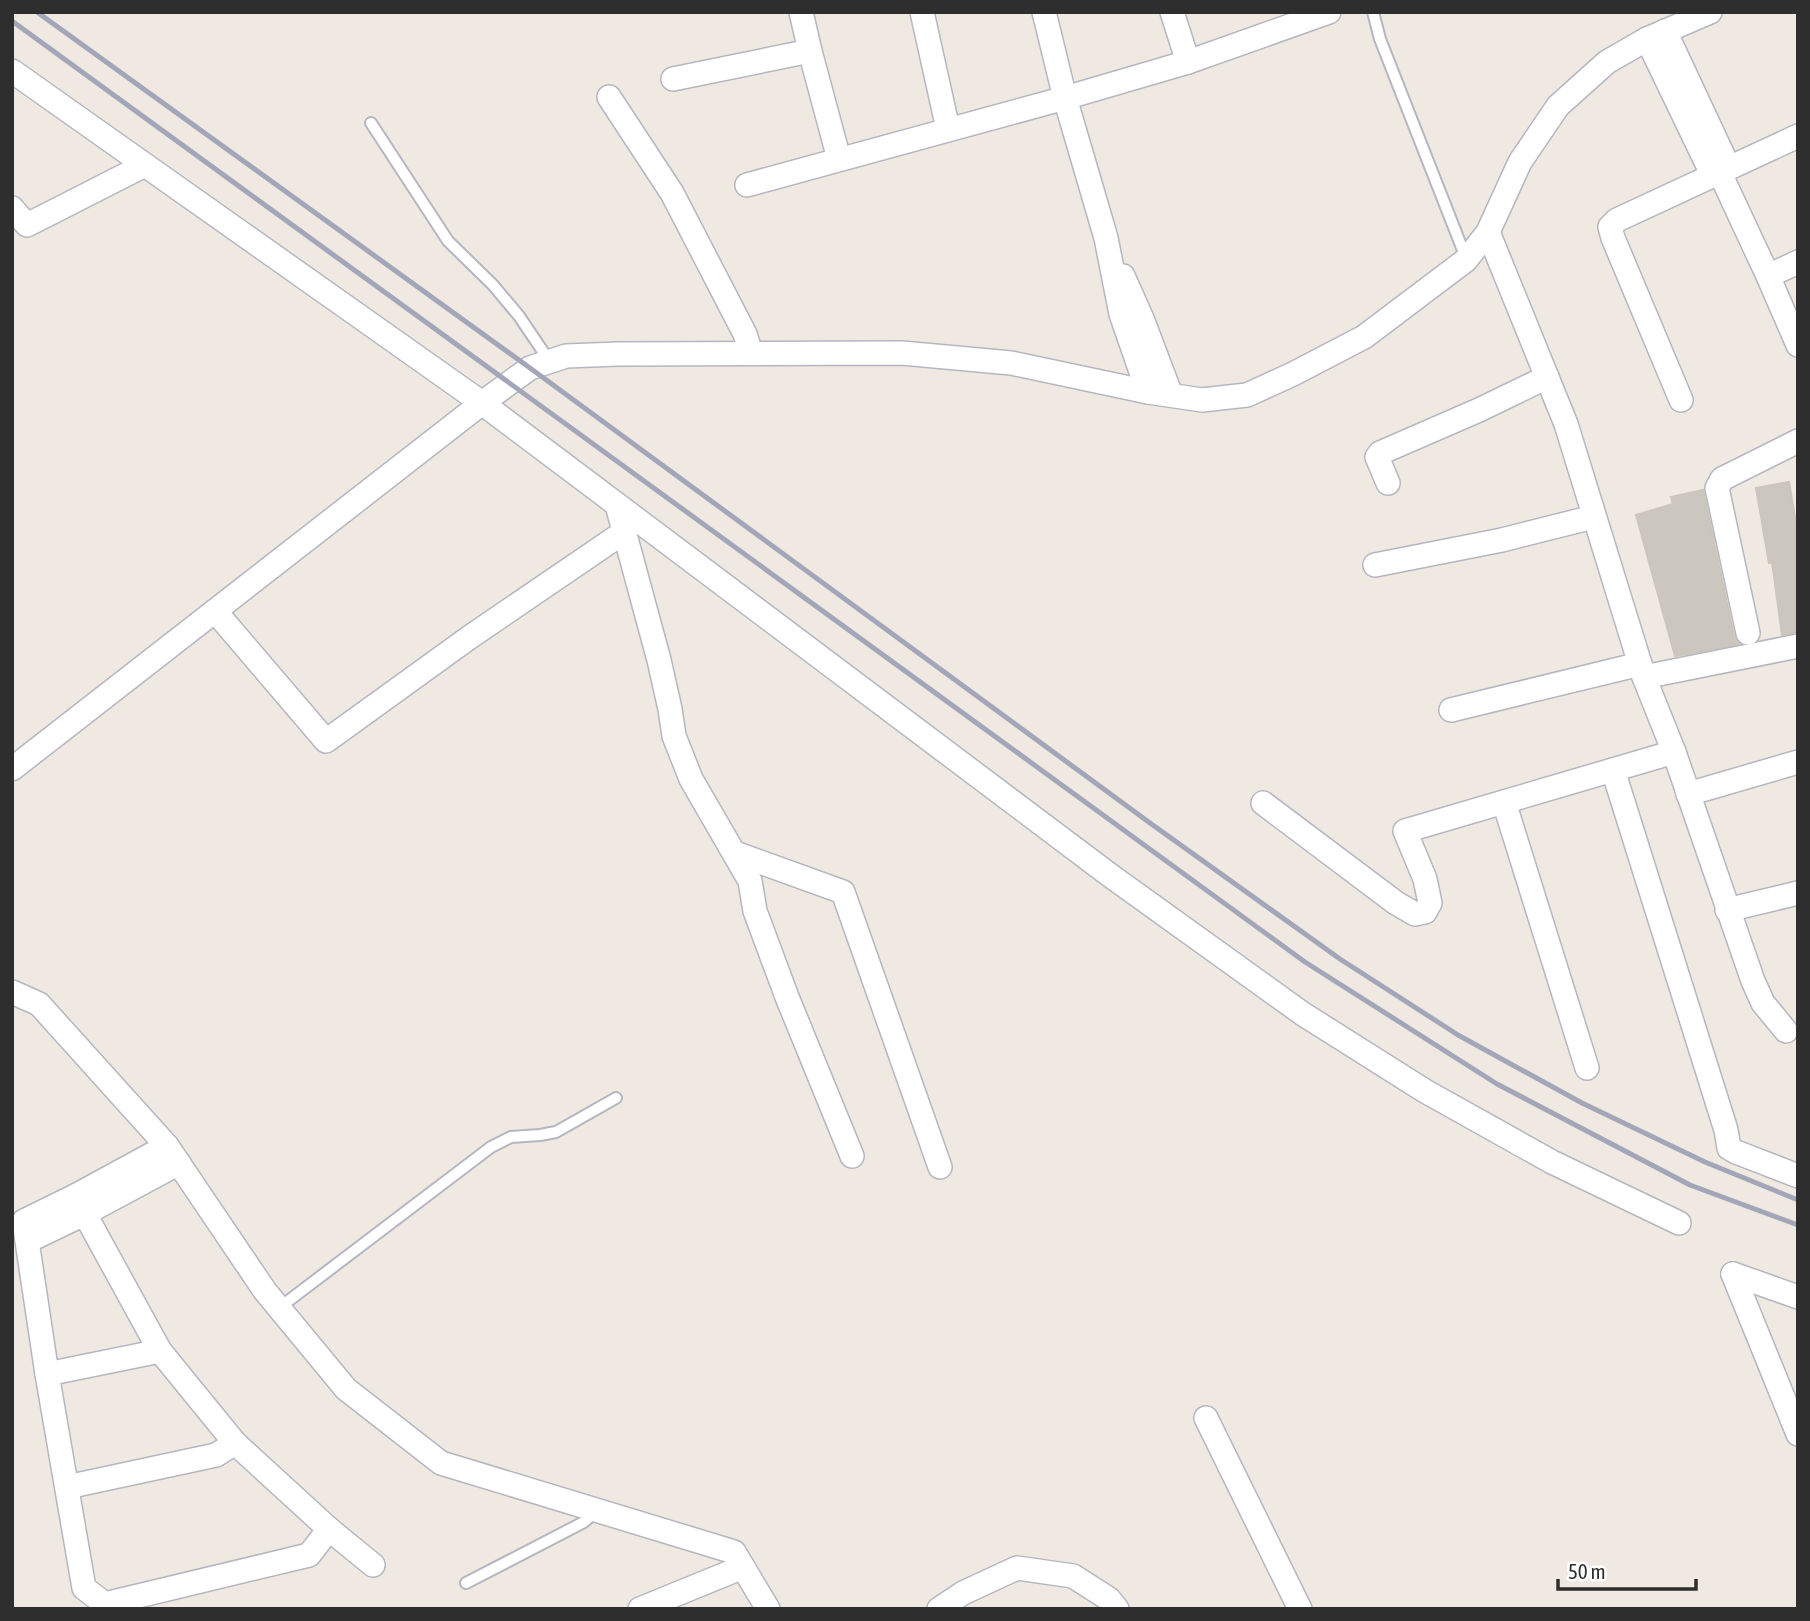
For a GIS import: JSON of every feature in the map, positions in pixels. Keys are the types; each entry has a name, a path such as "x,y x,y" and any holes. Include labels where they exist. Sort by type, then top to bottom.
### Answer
{"street":[{"path":"801,12 839,159"},
{"path":"922,12 948,129"},
{"path":"1044,12 1065,98 1106,238 1121,314 1148,392"},
{"path":"1172,12 1188,62"},
{"path":"747,185 1188,62 1297,18 1329,12"},
{"path":"12,769 482,403 530,368 566,356 902,353 1011,363 1148,392 1202,400 1247,395 1364,337 1466,260 1488,232 1520,162 1558,106 1607,62 1656,35 1710,12"},
{"path":"1656,35 1798,345"},
{"path":"673,79 810,51"},
{"path":"12,71 482,403 1111,876 1303,1014 1425,1091 1552,1162 1679,1223"},
{"path":"609,97 672,193 745,334 751,353"},
{"path":"1681,400 1610,228 1617,220 1798,136"},
{"path":"12,208 26,225 145,165"},
{"path":"1488,232 1566,425 1642,671 1674,752 1753,981 1763,1003 1786,1031"},
{"path":"1106,238 1143,321 1171,395"},
{"path":"1768,276 1798,262"},
{"path":"1388,483 1377,457 1380,453 1547,377"},
{"path":"1748,633 1717,488 1722,479 1798,441"},
{"path":"617,505 659,660 674,736 691,779 750,881 755,911 852,1156"},
{"path":"1375,565 1502,540 1593,517"},
{"path":"215,611 327,741 470,637 624,532"},
{"path":"1451,710 1642,671 1798,646"},
{"path":"1263,803 1396,903 1415,914 1424,912 1430,903 1425,879 1405,831 1674,752"},
{"path":"1688,794 1798,762"},
{"path":"1613,770 1726,1130 1729,1148 1798,1176"},
{"path":"1504,802 1587,1068"},
{"path":"735,853 843,892 940,1167"},
{"path":"1727,910 1798,893"},
{"path":"12,992 39,1004 173,1155 265,1291 346,1389 441,1463 734,1552 768,1609"},
{"path":"173,1155 26,1231 47,1374 84,1588 105,1604 309,1555 329,1529"},
{"path":"80,1205 160,1351 235,1443 329,1529 373,1565"},
{"path":"1798,1297 1733,1274 1798,1434"},
{"path":"47,1374 160,1351"},
{"path":"1206,1418 1300,1609"},
{"path":"67,1487 216,1455 235,1443"},
{"path":"640,1609 743,1567"},
{"path":"939,1609 963,1592 1017,1568 1073,1576 1109,1599 1117,1609"}],"lane":[{"path":"1373,12 1380,39 1466,260"},
{"path":"371,123 448,241 494,285 550,362"},
{"path":"279,1308 491,1147 511,1137 556,1132 616,1098"},
{"path":"466,1583 584,1522 598,1510"}],"building":[{"path":"1789,482 1798,535 1798,632 1782,635 1772,562 1769,563 1756,488"},
{"path":"1703,490 1734,636 1739,644 1675,656 1636,515 1673,504 1671,497"}],"railway":[{"path":"37,12 1340,959 1458,1035 1582,1103 1705,1162 1798,1200"},
{"path":"12,21 1305,962 1497,1084 1690,1185 1798,1225"}]}
